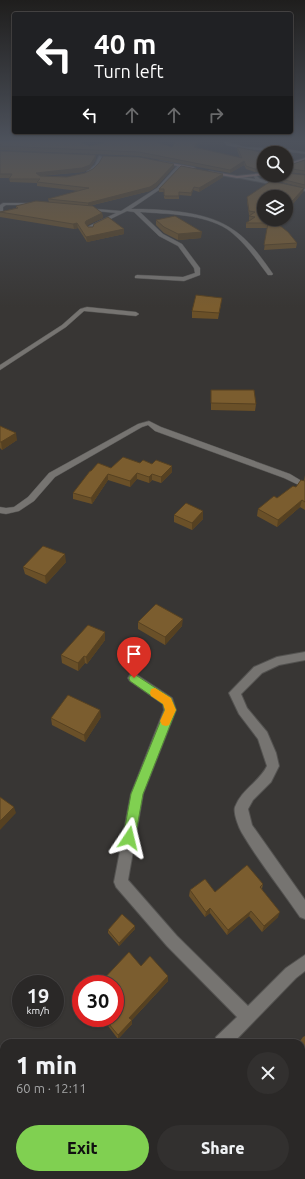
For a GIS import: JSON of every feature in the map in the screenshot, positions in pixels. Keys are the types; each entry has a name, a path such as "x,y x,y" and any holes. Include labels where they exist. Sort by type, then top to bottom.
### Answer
{"street":[{"path":"305,656 277,661 258,670 235,693 243,711 263,736 270,753 273,766 267,778 248,796 241,809 246,828 305,912"},
{"path":"134,678 168,701 170,710 137,794 121,882 172,941 247,1016"},
{"path":"226,1039 291,973 305,962"}],"lane":[{"path":"90,231 89,228 126,210 147,196"},
{"path":"1,213 1,206 9,203 41,205"},
{"path":"78,208 121,212"},
{"path":"126,210 187,216 219,223 228,228 248,246 270,274"},
{"path":"134,210 161,235 180,245 196,268 198,274 184,279 137,277"},
{"path":"0,368 64,326 82,310 87,309 136,314"},
{"path":"0,510 6,511 16,509 31,499 52,475 140,426 149,423 158,429 287,476 305,486"}],"building":[{"path":"59,196 115,196 88,203 48,199"},
{"path":"257,196 257,223 246,223 255,217 249,216 255,212 249,211 247,197"},
{"path":"36,201 93,206 102,213 86,221 85,223 88,227 93,227 94,224 108,217 124,229 86,237 77,223 73,224 0,212 18,208 16,206"},
{"path":"175,216 202,232 178,234 164,227 156,220"},
{"path":"267,226 280,226 288,232 297,243 264,245"},
{"path":"196,295 222,298 219,313 192,311"},
{"path":"211,390 254,390 256,404 211,403"},
{"path":"0,426 16,433 0,442"},
{"path":"123,457 140,463 143,460 152,464 156,460 172,466 161,477 152,474 149,477 137,473 130,481 108,474 91,498 73,493 98,463 111,468"},
{"path":"301,480 305,481 305,502 302,500 278,520 258,509 274,496 277,498 293,486 296,487"},
{"path":"186,503 203,511 192,523 174,515"},
{"path":"43,546 65,554 45,576 23,567"},
{"path":"156,604 183,619 165,637 138,622"},
{"path":"88,625 105,632 86,657 84,656 78,663 61,655"},
{"path":"68,695 100,710 84,735 51,718"},
{"path":"0,797 14,807 0,821"},
{"path":"247,865 263,884 260,887 280,912 264,926 251,911 228,930 210,908 206,912 190,890 205,879 215,892"},
{"path":"122,914 135,926 119,943 108,930"},
{"path":"129,952 141,966 150,956 168,976 129,1018 132,1020 118,1035 111,1027 124,1027 124,975 107,975"}],"slow traffic":[{"path":"155,693 168,701 170,710 166,721"}],"route":[{"path":"129,838 137,794 170,710 168,701 134,678"}]}
